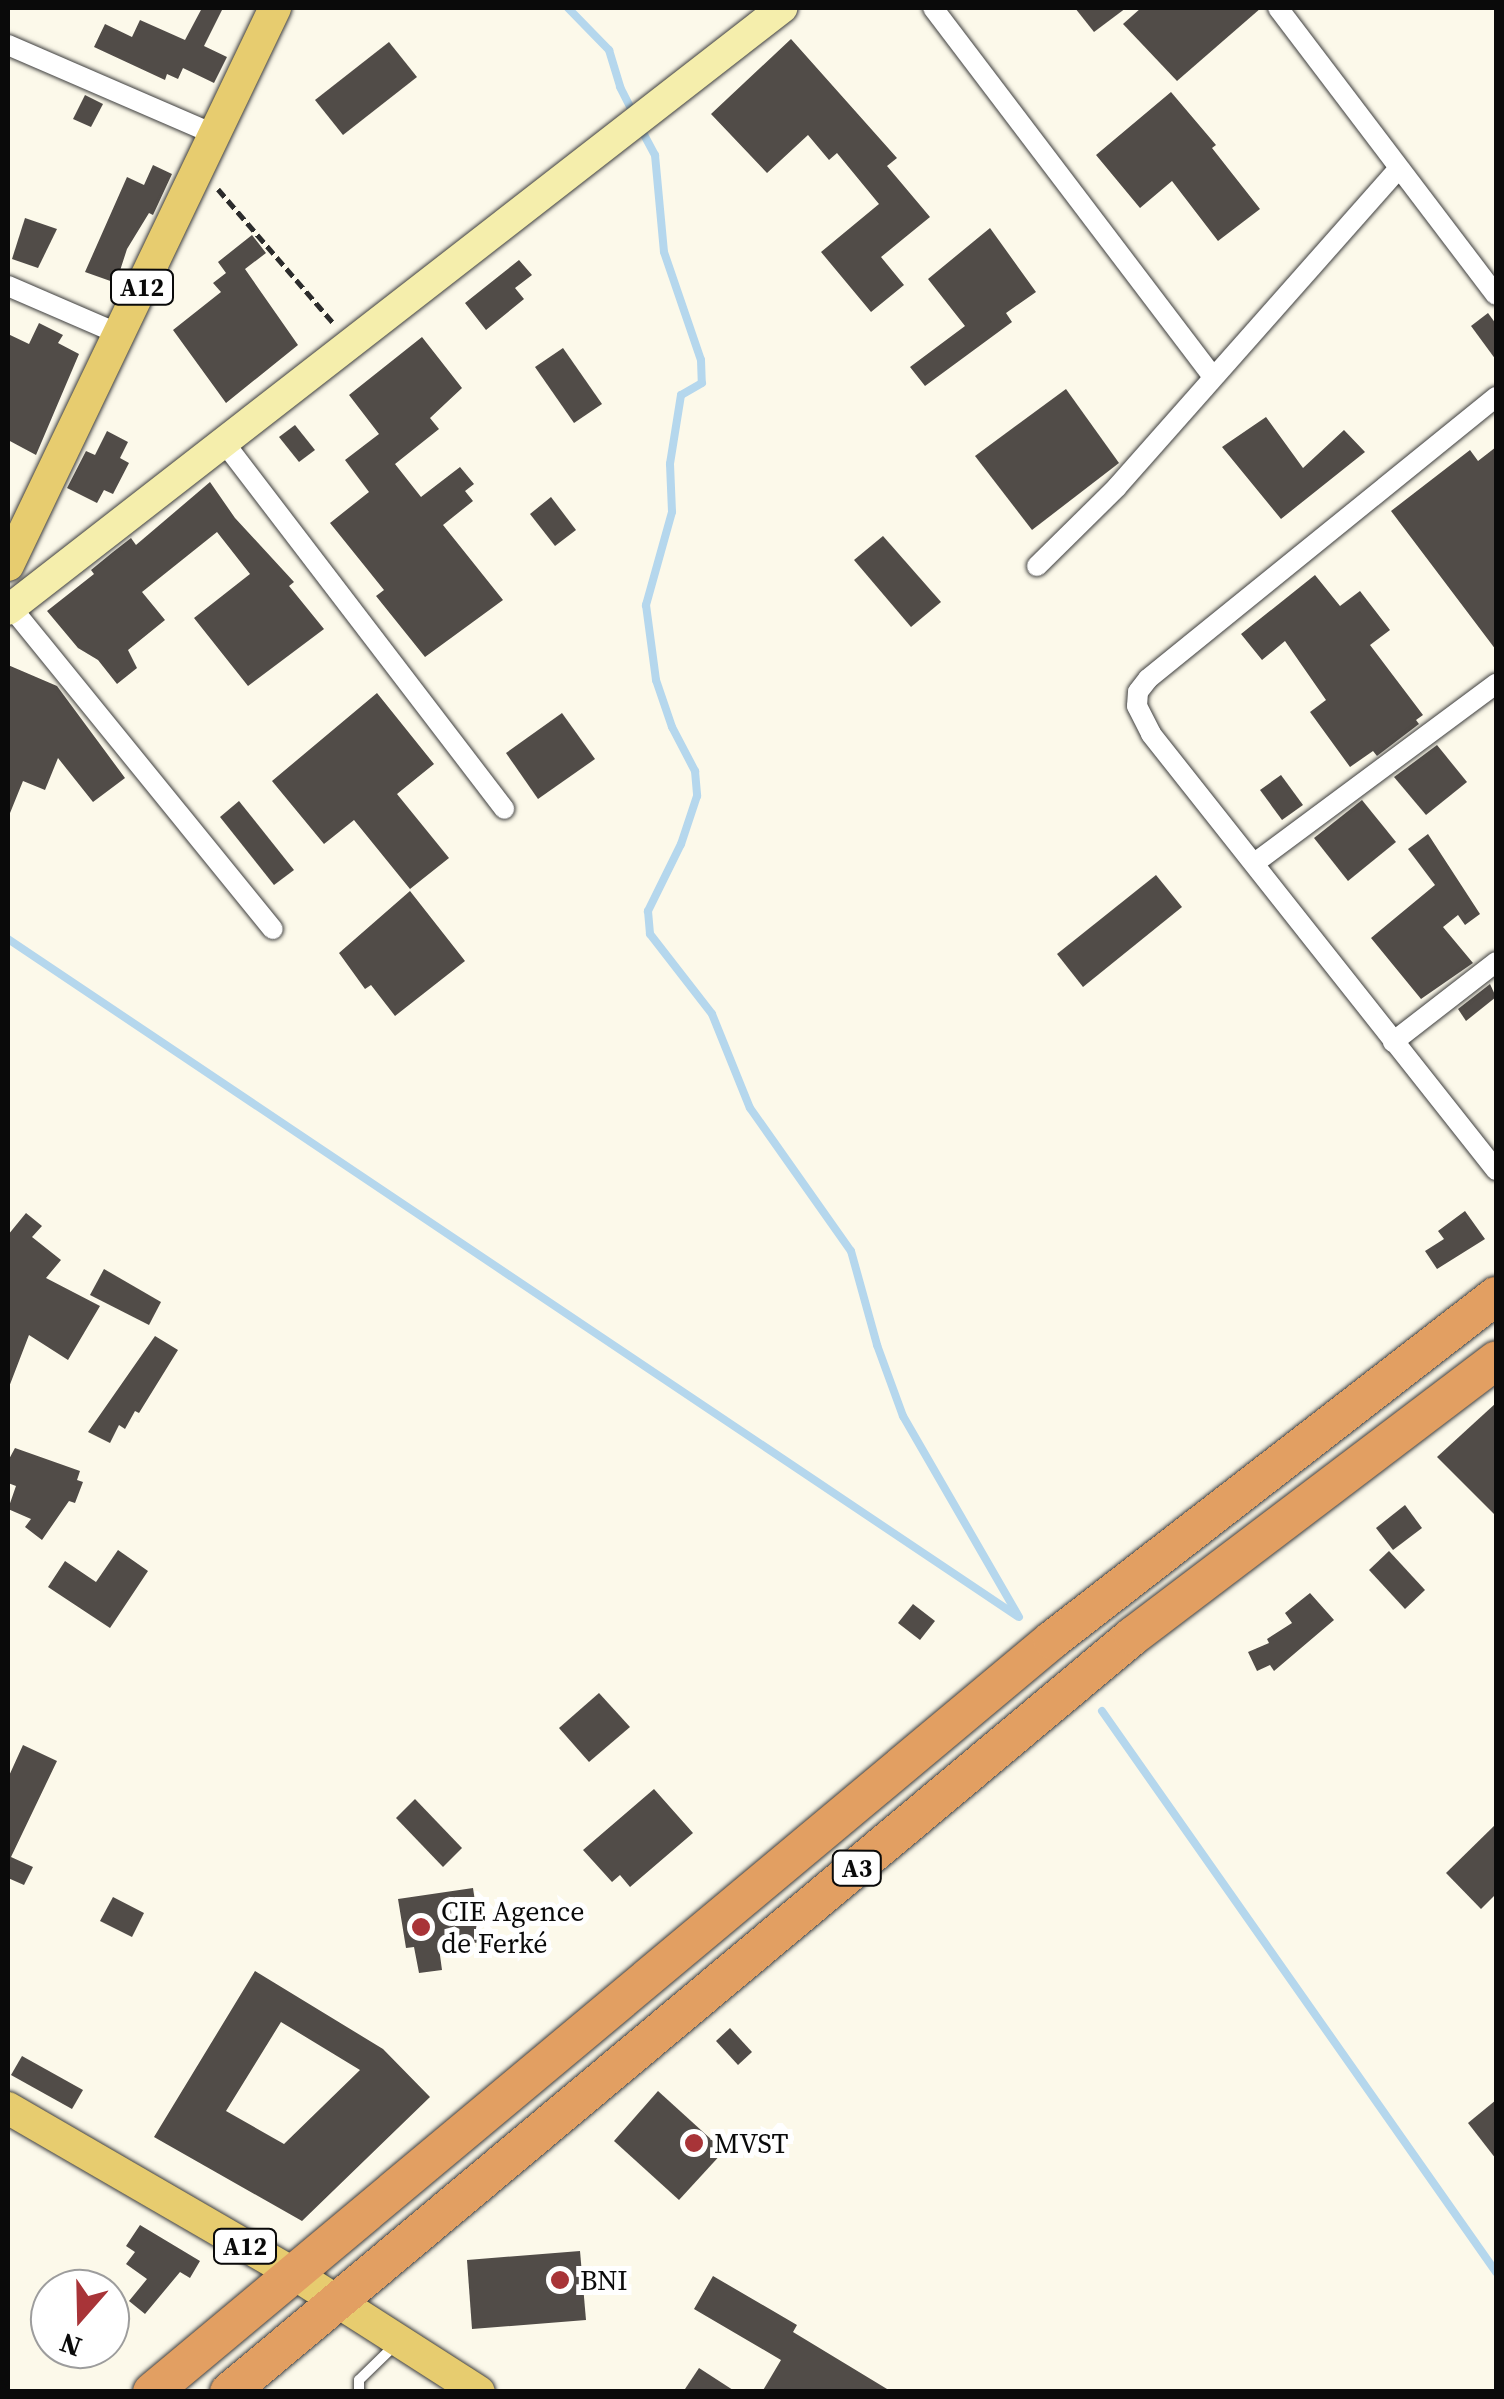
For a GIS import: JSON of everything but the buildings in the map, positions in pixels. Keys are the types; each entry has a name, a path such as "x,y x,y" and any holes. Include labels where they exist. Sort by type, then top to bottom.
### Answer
{"highway":[{"name":"A3","path":"152,2392 1052,1640 1496,1296"},
{"name":"A3","path":"229,2392 1133,1636 1496,1360"}],"main road":[{"name":"A12","path":"8,565 275,8"},
{"name":"A12","path":"8,2108 296,2275 479,2392"}],"street":[{"path":"273,929 9,609 782,8"},
{"path":"933,8 1213,377"},
{"path":"1278,8 1496,295"},
{"path":"8,45 216,135"},
{"path":"1037,566 1094,513 1398,169"},
{"path":"8,286 120,334"},
{"path":"1496,397 1163,667 1138,692 1137,706 1151,734 1496,1170"},
{"path":"223,441 504,810"},
{"path":"1256,862 1496,684"},
{"path":"1393,1042 1496,962"}],"lane":[{"path":"359,2392 359,2380 400,2341"}],"path":[{"path":"199,168 351,344"}],"waterway":[{"path":"568,8 609,50 620,87 635,116"},
{"path":"641,129 655,155 664,252 701,360 702,383 681,395 670,464 672,512 646,605 656,680 672,727 695,771 697,796 681,844 648,911 650,934 712,1014 750,1108 851,1251 877,1345 903,1416 1019,1617"},
{"path":"8,939 1017,1616"},
{"path":"1102,1711 1496,2272"}],"place":[{"name":"CIE Agence de Ferké","path":"421,1927"},
{"name":"MVST","path":"694,2143"},
{"name":"BNI","path":"560,2280"}]}
